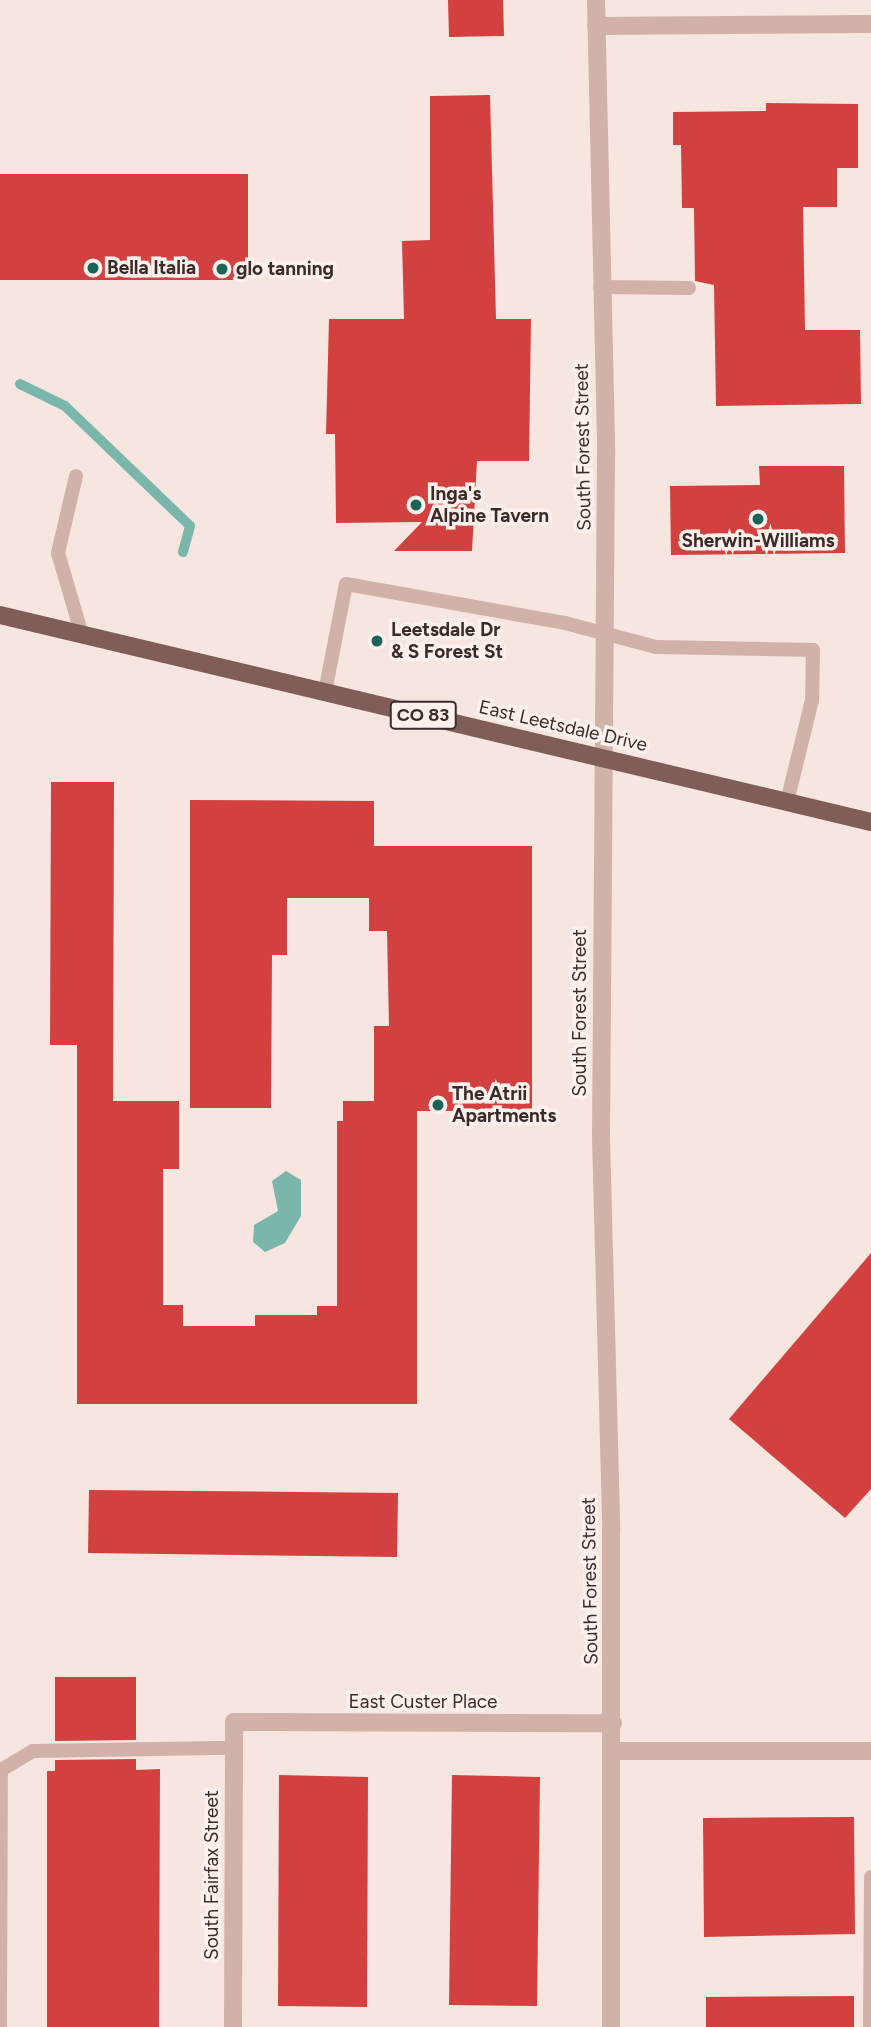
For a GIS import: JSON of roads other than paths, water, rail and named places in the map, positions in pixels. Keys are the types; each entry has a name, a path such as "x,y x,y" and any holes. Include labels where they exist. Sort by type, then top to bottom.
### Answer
{"main road":[{"name":"East Leetsdale Drive","path":"0,615 871,822"}],"street":[{"name":"South Forest Street","path":"596,0 605,635 601,1137 612,1723 611,2027"},
{"path":"596,26 871,24"},
{"name":"East Custer Place","path":"234,1722 612,1723"},
{"name":"South Fairfax Street","path":"233,2027 234,1722"},
{"path":"612,1751 871,1751"}],"lane":[{"path":"600,287 689,288"},
{"path":"76,476 58,553 82,635"},
{"path":"325,692 346,584 656,647 813,650 812,700 787,802"},
{"path":"0,2027 1,1770 33,1751 233,1748"},
{"path":"870,2027 871,1877"}],"water":[{"path":"286,1171 301,1180 301,1216 285,1243 265,1252 253,1242 254,1225 278,1211 272,1181"}],"waterway":[{"path":"20,384 65,406 190,526 183,552"}],"place":[{"name":"Bella Italia","path":"93,268"},
{"name":"glo tanning","path":"222,269"},
{"name":"Inga's Alpine Tavern","path":"416,505"},
{"name":"Sherwin-Williams","path":"758,519"},
{"name":"Leetsdale Dr & S Forest St","path":"377,641"},
{"name":"The Atrii Apartments","path":"438,1105"}]}
